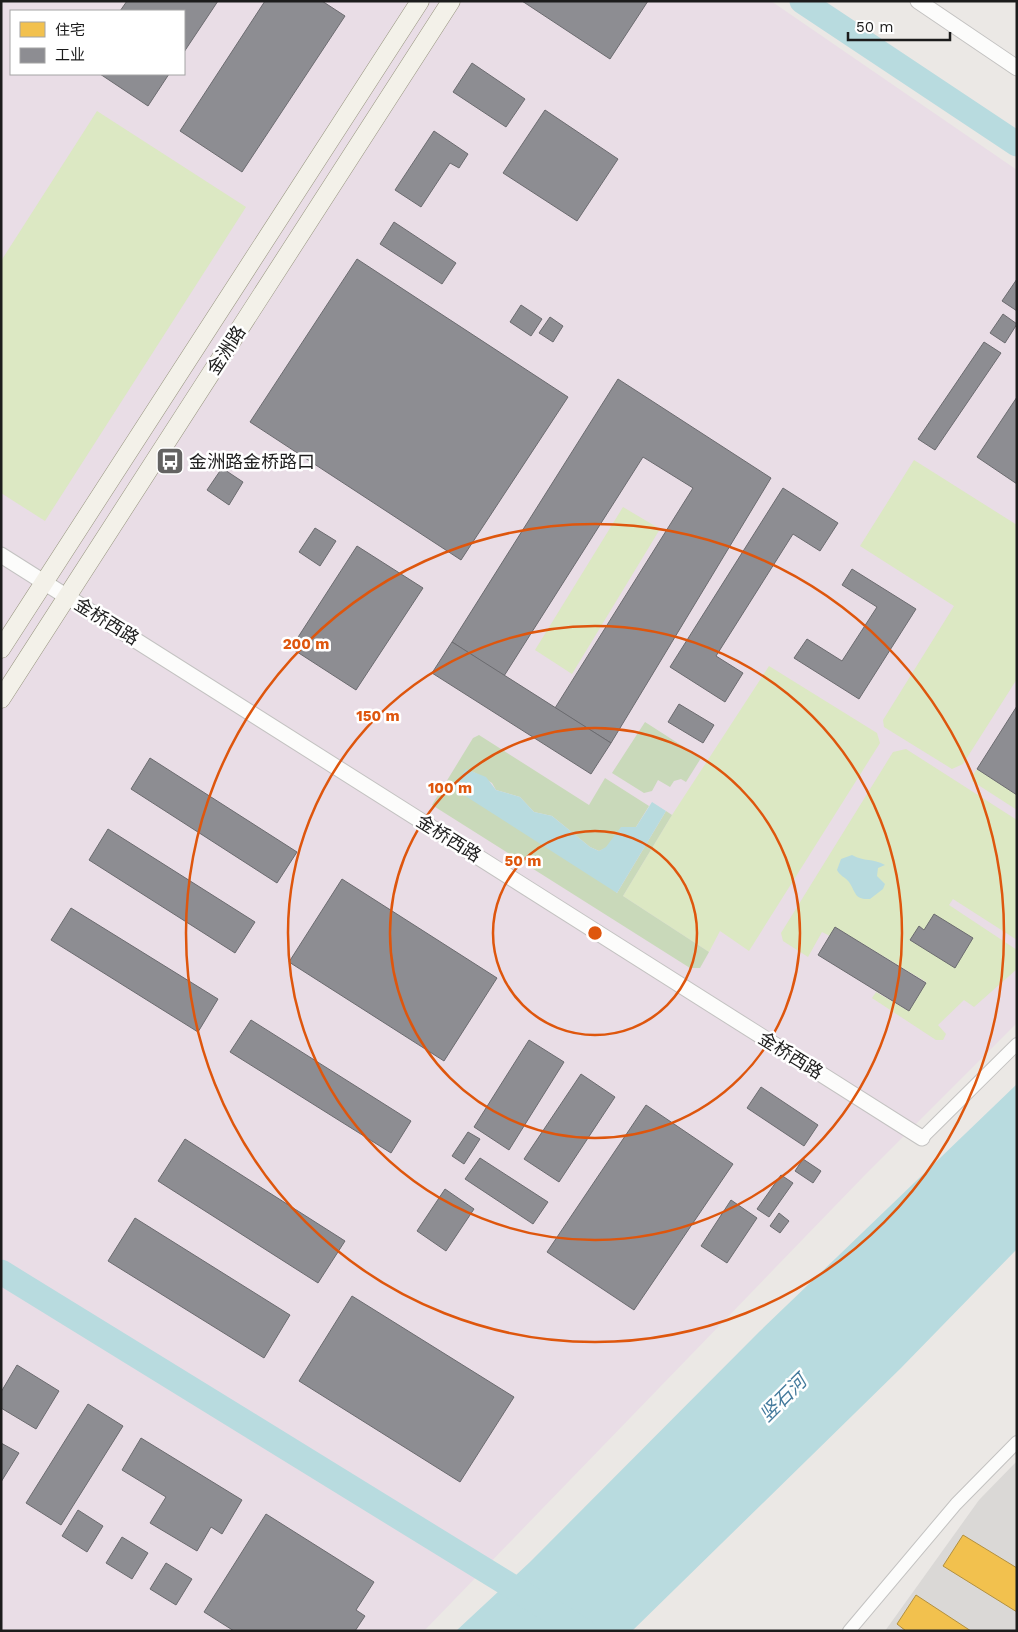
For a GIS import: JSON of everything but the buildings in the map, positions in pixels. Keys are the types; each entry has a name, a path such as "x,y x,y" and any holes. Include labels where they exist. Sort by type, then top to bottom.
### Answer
{"main road":[{"name":"金洲路","path":"1,649 420,1"},
{"name":"金洲路","path":"1,699 451,1"}],"street":[{"path":"918,1 1017,68"},
{"name":"金桥西路","path":"1,554 922,1138"},
{"path":"922,1138 1017,1044"},
{"path":"849,1631 956,1504 1017,1442"}],"shaded area":[{"path":"1,1 771,1 1017,170 1017,1023 863,1177 424,1631 1,1631"},
{"path":"1017,1461 1017,1631 885,1631 979,1500"}],"green space":[{"path":"97,111 246,207 45,521 1,493 1,261"},
{"path":"914,460 1017,525 1017,679 963,764 952,769 884,727 883,720 954,606 860,546"},
{"path":"623,507 660,529 572,674 535,650"},
{"path":"769,666 877,733 880,743 749,951 720,931 709,952 623,896 672,815"},
{"path":"645,722 701,758 686,782 681,779 674,781 670,787 658,780 652,791 644,793 612,773"},
{"path":"479,735 589,805 605,778 649,806 636,827 621,828 606,848 599,851 590,847 552,816 534,812 520,797 496,790 492,783 472,771 617,893 666,811 672,815 623,896 709,952 700,968 690,968 432,805 473,738"},
{"path":"906,749 1017,820 1017,940 953,899 949,905 1017,950 1017,969 974,1007 964,1000 938,1025 946,1034 943,1040 936,1040 872,998 876,992 909,1011 926,982 835,927 830,936 822,932 808,957 783,941 781,933 893,752"},
{"path":"977,769 1017,795 1017,810 972,781 972,776"}],"water":[{"path":"466,769 486,777 496,790 520,797 534,812 552,816 590,847 599,851 606,847 621,827 636,827 652,802 666,811 617,893 456,790 455,785"},
{"path":"852,855 885,865 878,868 877,876 885,884 883,889 870,899 858,897 849,882 837,870 841,859"},
{"name":"竖石河","path":"1017,1084 1017,1249 901,1368 632,1631 456,1631 530,1562 759,1332"}],"waterway":[{"path":"802,1 1017,144"},
{"path":"1,1272 584,1631"}],"place":[{"name":"金洲路金桥路口","path":"170,461"}]}
